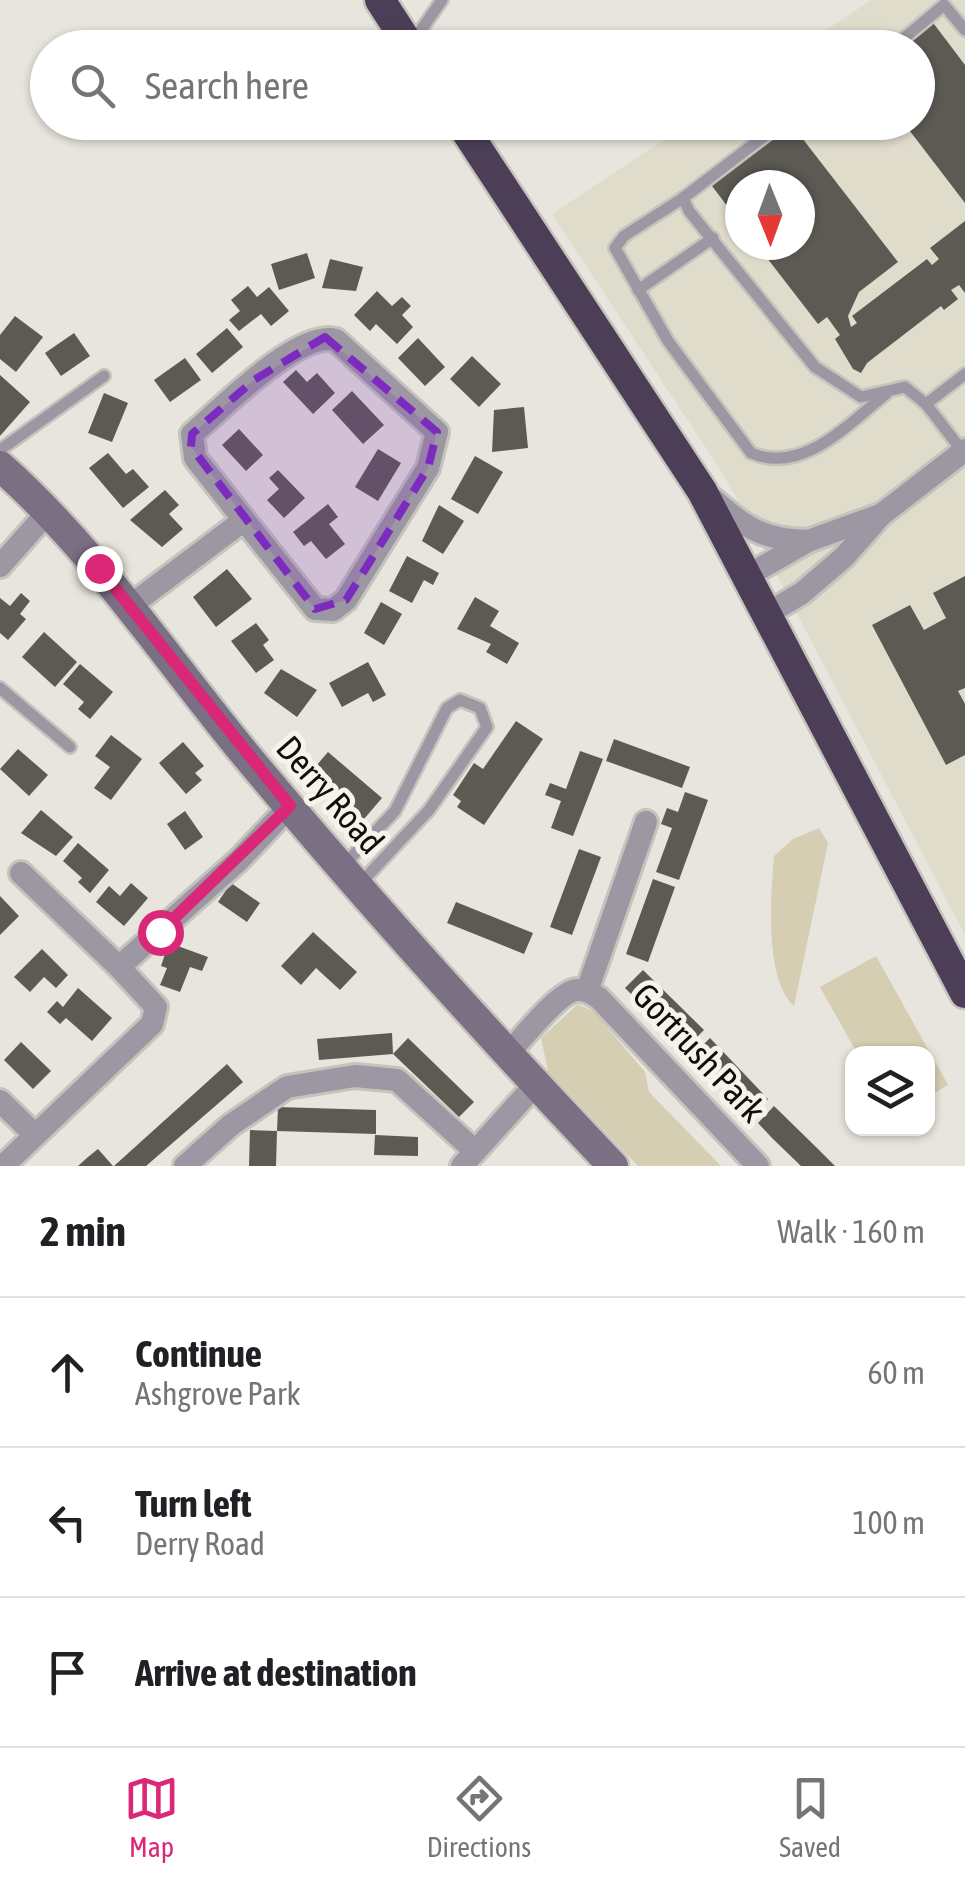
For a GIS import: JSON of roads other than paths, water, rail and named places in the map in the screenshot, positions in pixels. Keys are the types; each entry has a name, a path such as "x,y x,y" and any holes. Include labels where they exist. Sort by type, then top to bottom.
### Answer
{"highway":[{"path":"380,0 399,30"},
{"path":"472,140 702,490 965,993"}],"main road":[{"name":"Derry Road","path":"0,466 130,606 350,876 507,1055 613,1166"}],"street":[{"path":"311,340 336,340 437,432 428,468 346,600 334,610 315,609 244,520 195,458 192,434 254,380 311,340"},
{"path":"767,614 802,593 844,557 881,515 964,451"},
{"path":"702,490 755,533 776,540 808,541"},
{"path":"0,566 46,513"},
{"path":"747,576 808,541 881,515"},
{"path":"130,606 244,520"},
{"path":"118,968 239,860 290,806"},
{"name":"Gortrush Park","path":"587,991 646,822"},
{"path":"4,1166 156,1016 156,1007 21,872"},
{"name":"Gortrush Park","path":"507,1055 563,996 575,989 587,991 600,998 758,1166"},
{"path":"185,1166 231,1125 287,1087 354,1076 397,1080 469,1159 535,1085"},
{"path":"0,1102 34,1134"}],"lane":[{"path":"422,30 442,0"},
{"path":"914,30 944,5 965,30"},
{"path":"759,140 614,244 638,290 668,340 751,453 771,462 816,449 890,390"},
{"path":"682,198 816,368 861,397 905,387 926,404 964,451"},
{"path":"638,290 712,238"},
{"path":"926,404 965,374"},
{"path":"0,450 104,376"},
{"path":"0,688 70,747"},
{"path":"460,700 480,708 486,728 414,826 350,876 395,811 446,708 460,700"},
{"path":"395,811 414,826"}]}
